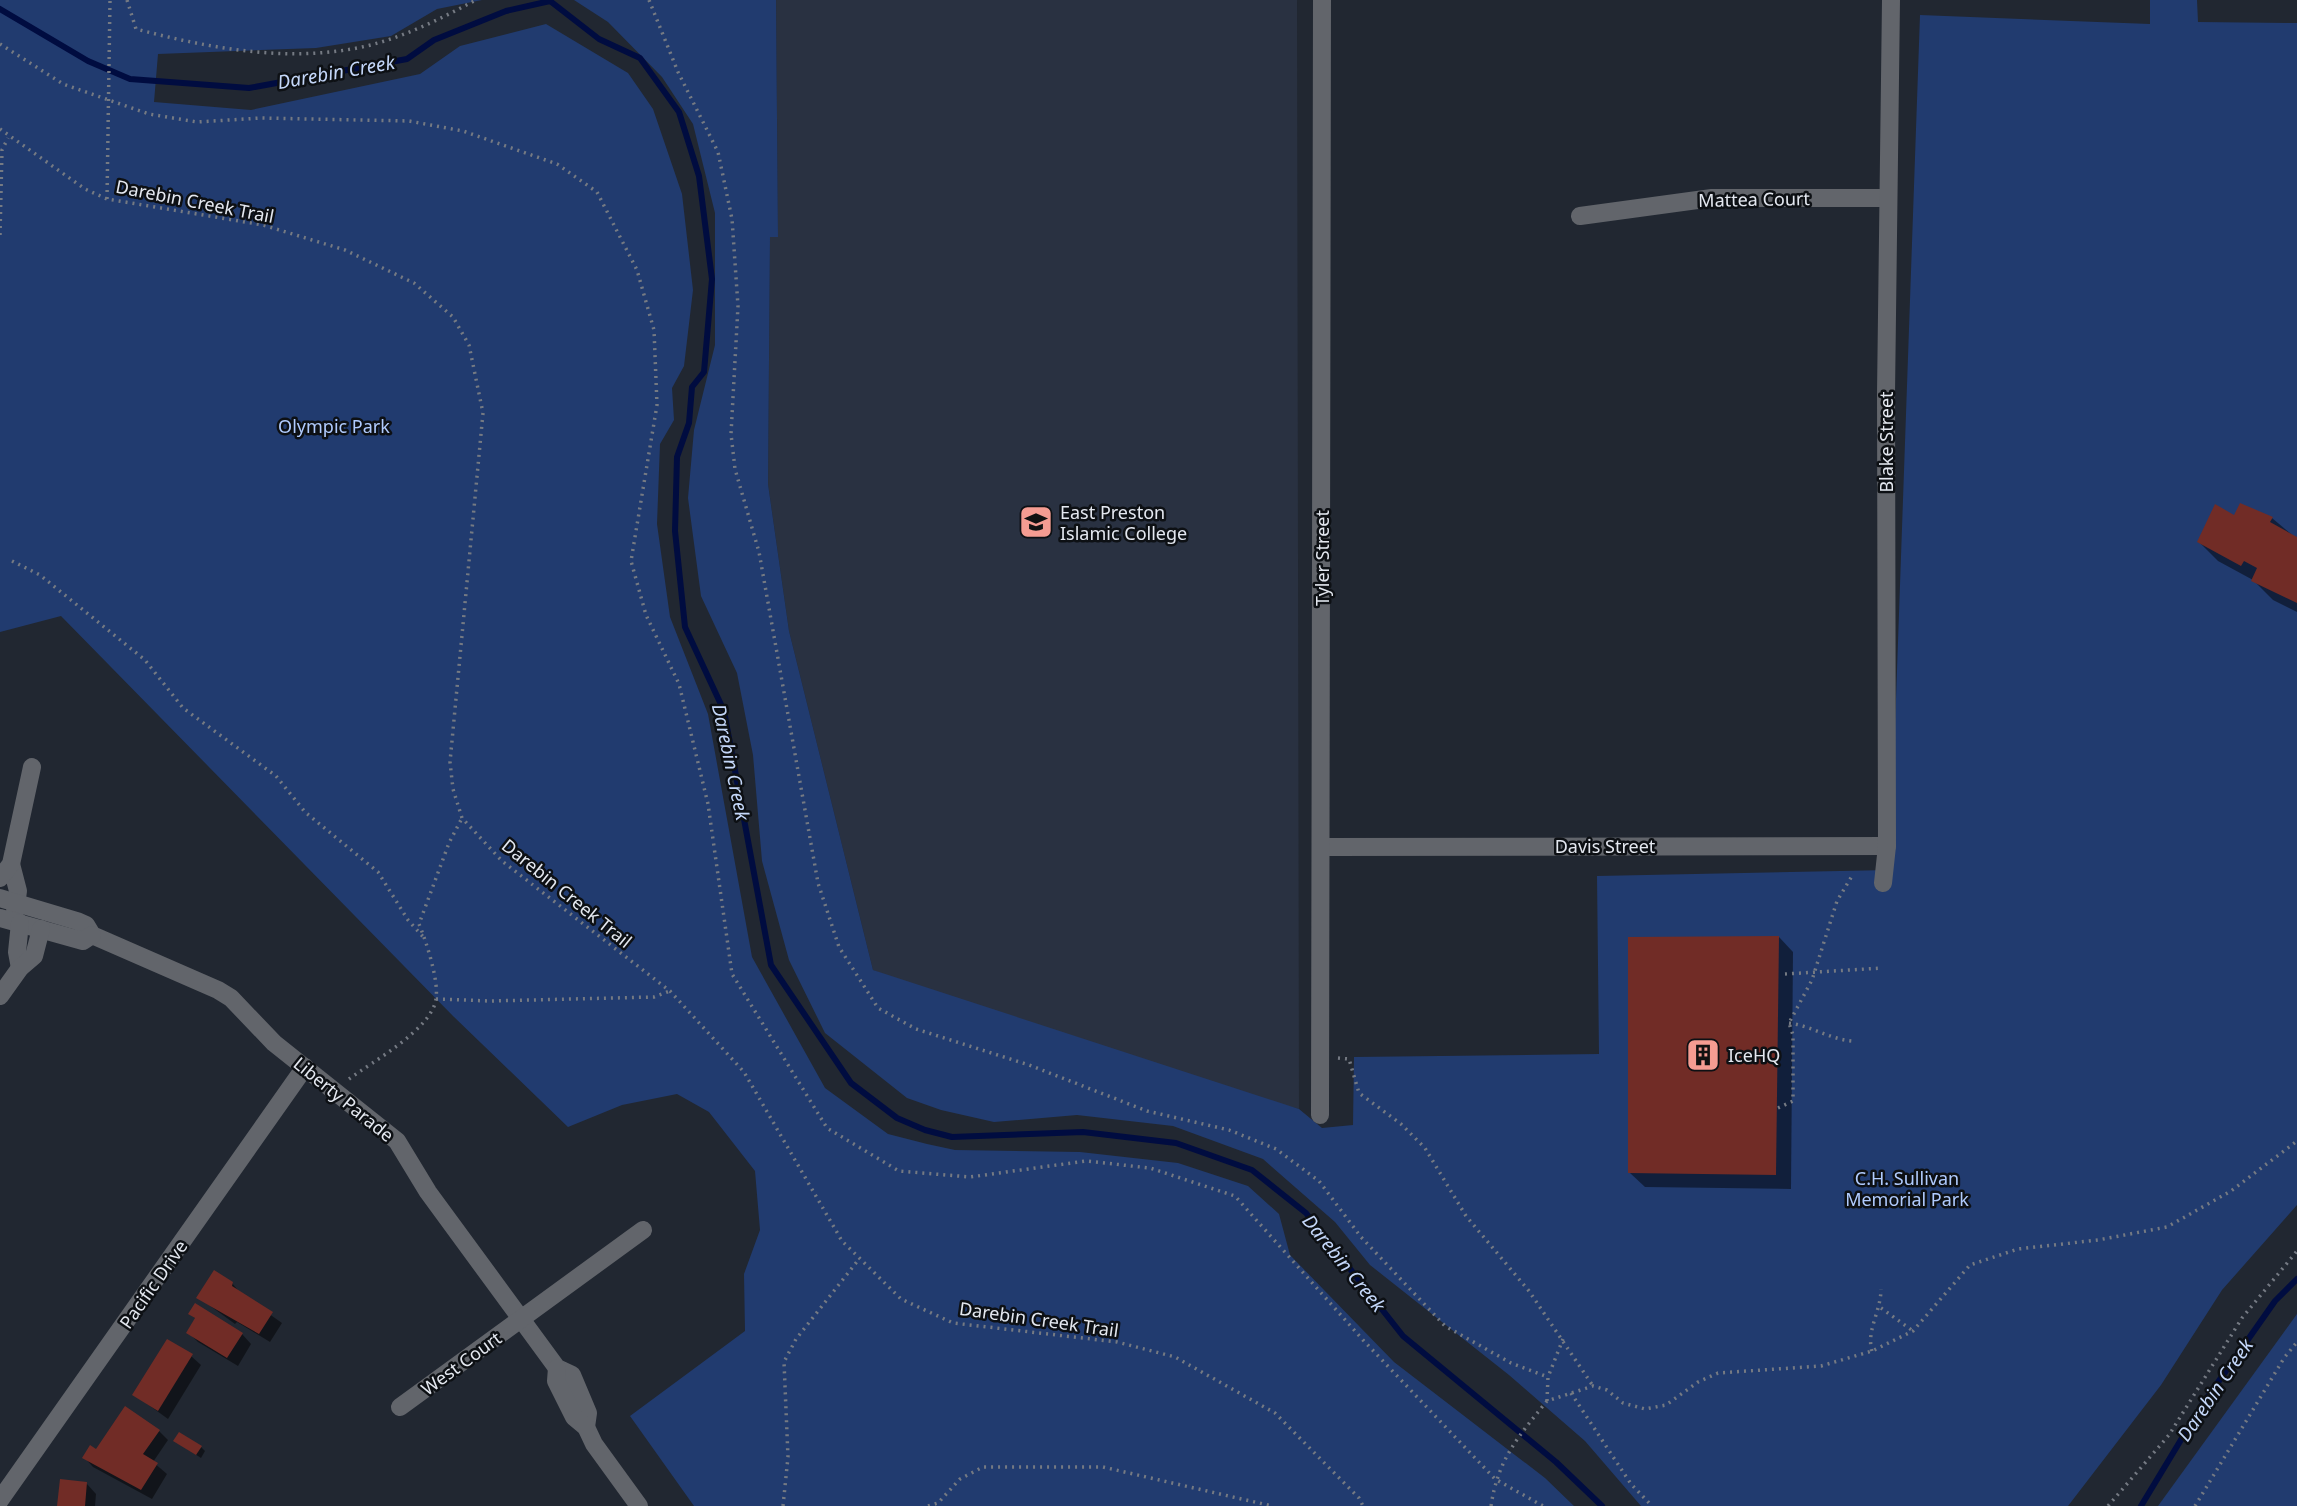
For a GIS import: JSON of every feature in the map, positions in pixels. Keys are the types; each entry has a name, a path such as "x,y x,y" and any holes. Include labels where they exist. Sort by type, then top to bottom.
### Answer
{"street":[{"name":"Tyler Street","path":"1320,1115 1323,847 1322,0"},
{"name":"Blake Street","path":"1883,883 1887,846 1891,0"},
{"name":"Mattea Court","path":"1580,216 1712,198 1888,198"},
{"path":"19,968 9,900 17,885 5,871 33,767"},
{"name":"Davis Street","path":"1323,847 1887,846"},
{"name":"Liberty Parade","path":"9,900 78,921 86,925 92,935 218,990 305,1067 397,1141 428,1192 557,1368 572,1375 588,1413 586,1427 594,1444 639,1506"},
{"name":"Liberty Parade","path":"11,921 83,941 92,935"},
{"path":"0,996 19,968 34,956 41,929"},
{"name":"Pacific Drive","path":"0,1500 305,1067"},
{"name":"West Court","path":"400,1406 643,1230"}],"path":[{"path":"107,199 110,0"},
{"path":"128,0 136,29 202,46 311,53 363,47 428,25 475,0"},
{"path":"649,0 678,72 718,152 732,219 738,306 731,434 735,469 759,552 818,883 839,947 878,1008 916,1029 1029,1065 1147,1111 1229,1130 1276,1149 1319,1181 1341,1206 1360,1237 1445,1326 1511,1363 1548,1377"},
{"path":"0,44 63,84 149,114 197,122 261,118 409,121 463,131 556,164 597,192 637,270 654,330 657,405 631,561 646,615 679,684 708,804 732,974 827,1128 899,1171 970,1177 1086,1161 1150,1168 1235,1196 1363,1340 1495,1479 1543,1506"},
{"name":"Darebin Creek Trail","path":"0,129 8,138 85,189 107,199 263,225 345,250 414,283 453,317 470,345 483,413 450,762 453,789 462,818 502,861 670,991 744,1072 842,1241 901,1299 953,1323 1117,1342 1175,1357 1275,1413 1359,1498 1363,1506"},
{"path":"0,234 2,150 8,138"},
{"path":"12,561 40,575 145,660 184,708 276,776 305,812 378,872 408,920 426,940"},
{"path":"359,1072 370,1067 426,1020 436,999 426,940 419,923 449,843 462,818"},
{"path":"1778,1108 1793,1101 1793,1035 1790,1024 1814,972 1837,901 1852,876"},
{"path":"1786,974 1882,968"},
{"path":"436,999 490,1002 654,997 670,991"},
{"path":"1790,1024 1813,1028 1836,1040 1852,1041"},
{"path":"1322,1057 1349,1059 1359,1093 1401,1124 1425,1149 1466,1216 1529,1292 1593,1386"},
{"path":"1546,1401 1593,1386 1607,1390 1623,1403 1645,1409 1666,1405 1698,1382 1718,1373 1821,1366 1872,1351 1913,1331 1969,1265 2018,1249 2098,1240 2167,1227 2231,1191 2297,1141"},
{"path":"2108,1506 2169,1435 2242,1318 2297,1251"},
{"path":"783,1506 788,1457 785,1362 796,1339 859,1259"},
{"path":"1872,1351 1868,1339 1881,1308 1881,1289"},
{"path":"1881,1308 1913,1331"},
{"path":"1491,1506 1495,1479 1510,1447 1546,1401 1548,1377 1563,1339"},
{"path":"2195,1506 2284,1358 2297,1342"},
{"path":"1571,1393 1624,1475 1652,1506"},
{"path":"928,1506 938,1503 960,1479 983,1466 1103,1467 1272,1506"}],"shaded area":[{"name":"East Preston Islamic College","path":"776,0 1297,0 1299,1109 1055,1041 873,970 789,631 768,484 770,236 778,236"}],"green space":[{"name":"Olympic Park","path":"0,0 482,0 437,9 391,36 316,48 158,54 154,102 251,110 420,74 460,46 546,24 628,73 653,109 682,194 693,290 684,366 672,388 674,420 660,444 657,524 670,617 708,714 752,957 825,1088 888,1134 927,1144 955,1150 1080,1152 1178,1163 1248,1186 1279,1214 1290,1255 1394,1362 1545,1478 1574,1506 694,1506 630,1416 745,1331 744,1274 760,1230 755,1171 709,1112 677,1094 622,1105 568,1127 453,1016 61,616 0,632"},
{"name":"C.H. Sullivan Memorial Park","path":"574,0 776,0 778,237 770,237 768,484 789,631 873,970 1299,1109 1322,1128 1353,1125 1354,1057 1599,1054 1597,876 1890,870 1920,15 2150,24 2150,0 2197,0 2198,22 2297,23 2297,1205 2222,1290 2161,1385 2068,1506 1641,1506 1585,1441 1509,1375 1370,1265 1335,1222 1263,1159 1173,1126 1077,1115 994,1122 941,1110 907,1098 825,1033 789,960 762,861 753,755 737,673 701,596 688,498 694,430 715,345 715,213 693,124 662,77 608,22"},
{"path":"2297,1314 2297,1506 2158,1506"}],"building":[{"path":"2240,503 2273,517 2270,522 2297,537 2297,603 2251,581 2257,568 2244,561 2241,566 2197,542 2215,504 2234,515"},
{"name":"IceHQ","path":"1779,936 1776,1175 1628,1173 1628,937"},
{"path":"214,1270 233,1282 232,1286 273,1312 259,1334 196,1298"},
{"path":"195,1303 243,1333 227,1358 186,1333 195,1318 188,1314"},
{"path":"167,1339 193,1354 158,1411 132,1395"},
{"path":"125,1406 160,1430 143,1454 158,1463 141,1490 82,1458 90,1445 96,1449"},
{"path":"179,1432 202,1446 196,1455 173,1441"},
{"path":"60,1479 87,1482 85,1506 57,1506"}],"waterway":[{"name":"Darebin Creek","path":"0,9 88,61 130,79 249,88 407,59 434,40 506,11 550,1 599,39 640,58 679,112 699,176 712,279 704,372 692,387 689,423 677,457 675,531 685,627 724,711 771,965 851,1083 897,1118 925,1130 952,1137 1083,1132 1176,1143 1252,1170 1306,1213 1403,1336 1556,1462 1602,1506"},
{"name":"Darebin Creek","path":"2141,1506 2202,1405 2275,1301 2297,1279"}],"place":[{"name":"East Preston Islamic College","path":"1036,522"},
{"name":"IceHQ","path":"1703,1055"}]}
